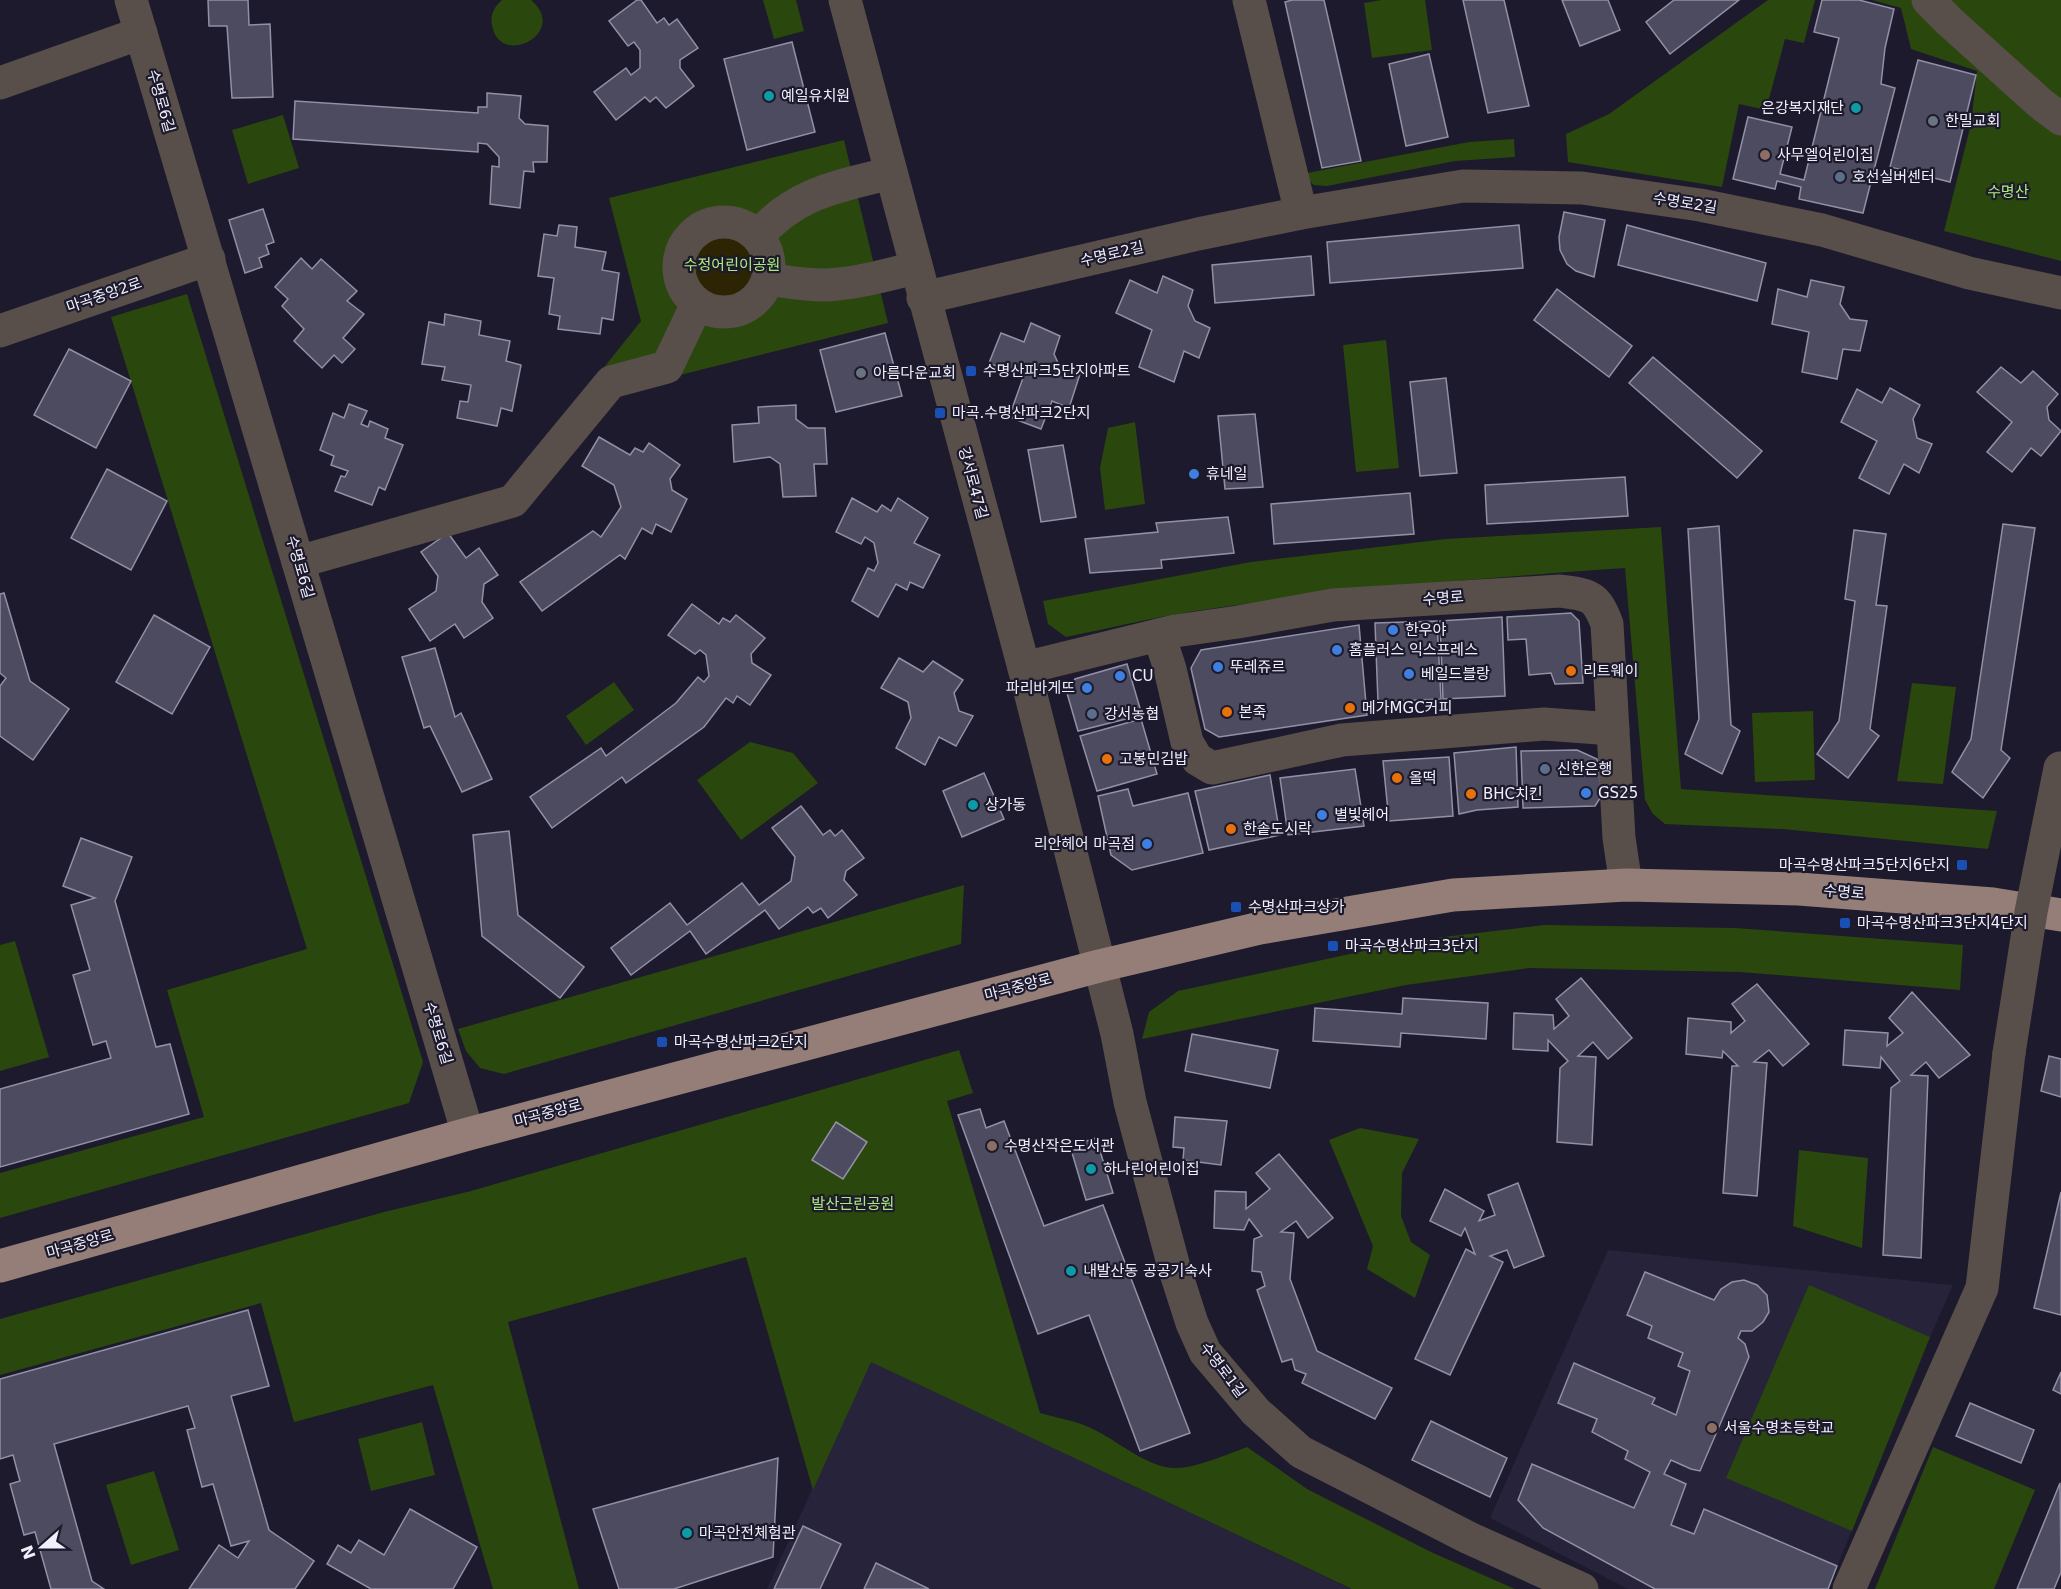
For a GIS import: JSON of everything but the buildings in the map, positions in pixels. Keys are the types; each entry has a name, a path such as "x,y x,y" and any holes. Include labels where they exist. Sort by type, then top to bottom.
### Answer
{"main road":[{"name":"수명로","path":"1099,966 1260,928 1453,895 1626,885 1799,889 1993,904 2061,915"},
{"name":"마곡중앙로","path":"0,1266 468,1134 1099,966"}],"street":[{"name":"수명로6길","path":"131,0 468,1134"},
{"name":"강서로47길","path":"845,0 1024,668 1099,966"},
{"path":"1249,0 1301,213"},
{"path":"1928,0 2040,103 2061,119"},
{"path":"0,83 141,33"},
{"path":"758,237 771,221 808,197 827,189 891,173"},
{"name":"수명로2길","path":"768,279 798,284 828,285 862,280 919,283 1198,234 1301,213 1464,186 1582,188 1700,205 1822,231 1969,273 2061,293"},
{"path":"715,222 731,222 746,227 758,237 766,250 770,264 768,279 757,298 740,310 725,313 710,311 697,304 687,294 680,281 678,266 681,250 689,237 701,227 715,222"},
{"name":"마곡중앙2로","path":"0,331 209,259"},
{"path":"298,562 513,501 610,382 667,367 697,304"},
{"name":"수명로","path":"1024,668 1159,635 1333,605 1560,591 1586,594 1600,606 1607,624 1619,838 1626,885"},
{"path":"1159,635 1170,669 1187,742 1197,759 1212,768 1342,740 1544,724 1613,729"},
{"path":"1849,1589 1982,1288 2009,1053 2031,912 2060,766"},
{"name":"수명로1길","path":"1099,966 1117,1034 1133,1113 1171,1256 1192,1323 1205,1352 1256,1412 1301,1452 1469,1538 1582,1589"}],"shaded area":[{"name":"서울수명초등학교","path":"1608,1250 1953,1285 1828,1589 1628,1589 1490,1518"},
{"path":"870,1361 1351,1589 767,1589"}],"green space":[{"path":"502,0 531,0 541,12 542,24 538,34 518,45 507,44 497,38 492,25 492,15"},
{"path":"763,0 796,0 804,31 774,39"},
{"path":"1381,0 1425,0 1432,50 1372,58 1364,3"},
{"path":"1768,0 1815,0 1804,43 1785,39 1766,110 1739,104 1722,187 1568,162 1566,134 1609,114"},
{"name":"수명산","path":"1872,0 2061,0 2061,261 1944,231 1971,124 1977,71 1911,49 1901,8"},
{"path":"283,115 299,168 248,184 232,130"},
{"path":"1514,139 1515,157 1455,161 1327,186 1314,185 1302,174 1469,142"},
{"name":"수정어린이공원","path":"844,140 888,323 624,389 502,495 641,321 609,198"},
{"path":"187,294 423,1062 409,1103 0,1218 0,1173 204,1117 167,990 307,949 111,317"},
{"path":"1386,340 1399,468 1356,472 1343,345"},
{"path":"1135,422 1145,504 1105,510 1100,468 1108,428"},
{"path":"1661,527 1681,789 1997,811 1988,849 1782,829 1665,824 1653,814 1645,800 1625,568 1463,580 1302,597 1195,611 1066,637 1048,624 1043,601 1251,562 1446,539"},
{"path":"614,682 634,710 586,745 566,716"},
{"path":"1912,683 1956,687 1943,784 1897,781"},
{"path":"1813,711 1815,780 1755,782 1752,713"},
{"path":"750,742 793,753 818,783 741,840 697,780"},
{"path":"964,885 961,944 504,1074 480,1068 466,1051 458,1029"},
{"path":"1544,925 1735,928 1963,945 1960,990 1740,972 1529,968 1406,985 1142,1039 1149,1012 1178,991 1410,941"},
{"path":"15,941 49,1057 0,1071 0,945"},
{"name":"발산근린공원","path":"959,1050 973,1093 947,1101 1040,1413 1087,1426 1144,1459 1166,1467 1193,1466 1247,1447 1307,1489 1431,1552 1515,1589 1352,1589 871,1362 813,1490 746,1257 508,1322 579,1589 493,1589 433,1385 294,1422 261,1303 0,1375 0,1319 384,1212 471,1191"},
{"path":"1360,1128 1419,1139 1402,1173 1401,1216 1411,1242 1430,1255 1415,1298 1367,1269 1373,1246 1329,1140"},
{"path":"1799,1150 1868,1158 1862,1248 1793,1226"},
{"path":"1809,1285 1930,1337 1852,1531 1726,1478"},
{"path":"422,1422 435,1475 371,1491 358,1439"},
{"path":"1933,1447 2035,1490 1994,1589 1875,1589"},
{"path":"154,1471 179,1550 131,1565 106,1485"}],"sand":[{"path":"723,234 736,237 746,244 753,254 756,267 753,280 746,290 736,297 723,300 710,297 700,290 693,280 690,267 693,254 700,244 710,237"}],"place":[{"name":"예일유치원","path":"769,96"},
{"name":"은강복지재단","path":"1856,108"},
{"name":"한밀교회","path":"1933,121"},
{"name":"사무엘어린이집","path":"1765,155"},
{"name":"호선실버센터","path":"1840,177"},
{"name":"수명산파크5단지아파트","path":"971,371"},
{"name":"아름다운교회","path":"861,373"},
{"name":"마곡.수명산파크2단지","path":"940,413"},
{"name":"휴네일","path":"1194,474"},
{"name":"한우야","path":"1393,630"},
{"name":"홈플러스 익스프레스","path":"1337,650"},
{"name":"뚜레쥬르","path":"1218,667"},
{"name":"리트웨이","path":"1571,671"},
{"name":"베일드블랑","path":"1409,674"},
{"name":"CU","path":"1120,676"},
{"name":"파리바게뜨","path":"1087,688"},
{"name":"메가MGC커피","path":"1350,708"},
{"name":"본죽","path":"1227,712"},
{"name":"강서농협","path":"1092,714"},
{"name":"고봉민김밥","path":"1107,759"},
{"name":"신한은행","path":"1545,769"},
{"name":"올떡","path":"1397,778"},
{"name":"GS25","path":"1586,793"},
{"name":"BHC치킨","path":"1471,794"},
{"name":"상가동","path":"973,805"},
{"name":"별빛헤어","path":"1322,815"},
{"name":"한솥도시락","path":"1231,829"},
{"name":"리안헤어 마곡점","path":"1147,844"},
{"name":"마곡수명산파크5단지6단지","path":"1962,865"},
{"name":"수명산파크상가","path":"1236,907"},
{"name":"마곡수명산파크3단지4단지","path":"1845,923"},
{"name":"마곡수명산파크3단지","path":"1333,946"},
{"name":"마곡수명산파크2단지","path":"662,1042"},
{"name":"수명산작은도서관","path":"992,1146"},
{"name":"하나린어린이집","path":"1091,1169"},
{"name":"내발산동 공공기숙사","path":"1071,1271"},
{"name":"서울수명초등학교","path":"1712,1428"},
{"name":"마곡안전체험관","path":"687,1533"}]}
